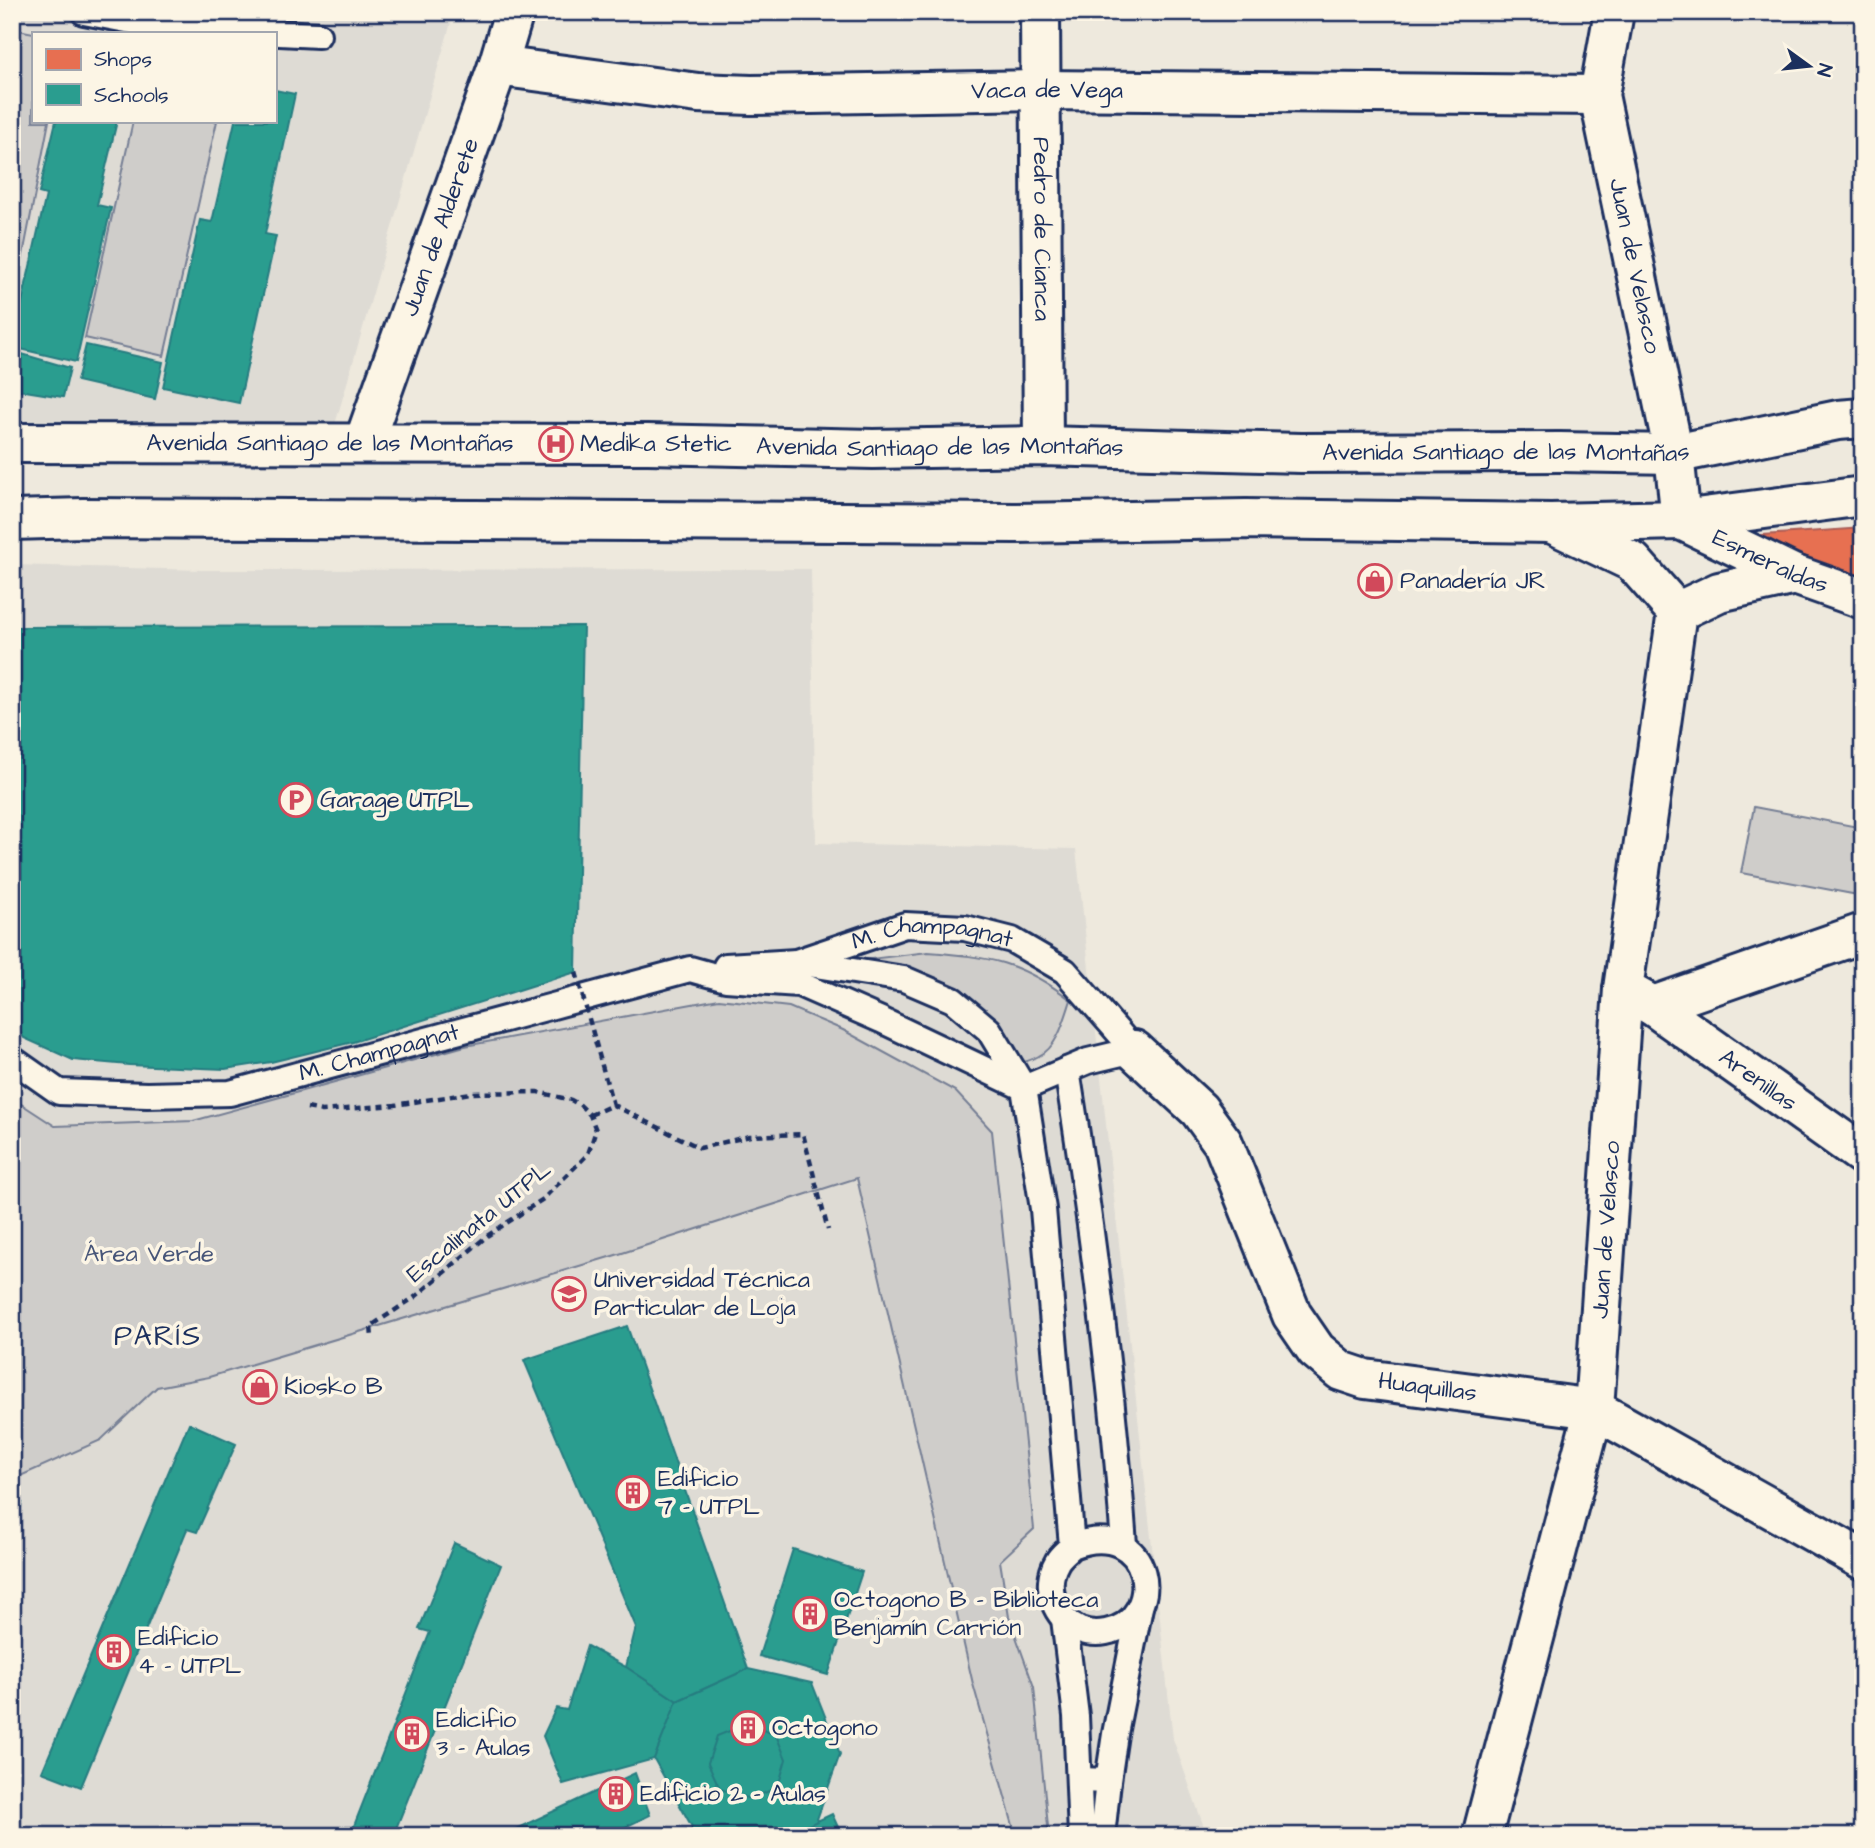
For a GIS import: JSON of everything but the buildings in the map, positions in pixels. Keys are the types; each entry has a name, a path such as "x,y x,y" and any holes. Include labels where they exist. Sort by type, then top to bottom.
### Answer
{"street":[{"name":"Juan de Alderete","path":"363,442 498,66 514,12"},
{"name":"Pedro de Cianca","path":"1040,12 1043,446"},
{"path":"1593,12 1599,95"},
{"name":"Juan de Velasco","path":"1614,12 1599,95 1674,454 1681,520"},
{"name":"Vaca de Vega","path":"498,66 698,93 1039,90 1599,95"},
{"name":"Avenida Santiago de las Montañas","path":"12,443 363,442 873,449 1043,446 1301,453 1674,454 1838,420 1863,418"},
{"path":"12,520 97,518 1017,523 1246,519 1551,523 1681,520 1863,496"},
{"name":"Esmeraldas","path":"1681,520 1795,575 1863,599"},
{"path":"1551,523 1633,562 1676,612 1719,592 1795,575"},
{"name":"Juan de Velasco","path":"1482,1836 1594,1409 1676,612"},
{"path":"1638,998 1863,933"},
{"name":"Arenillas","path":"1638,998 1863,1155"},
{"name":"Huaquillas","path":"1134,1050 1199,1110 1223,1143 1292,1315 1316,1350 1341,1371 1365,1379 1594,1409 1863,1560"}],"lane":[{"path":"84,12 164,27 260,32"},
{"path":"276,33 318,35"},
{"name":"M. Champagnat","path":"12,1059 59,1092 147,1095 230,1093 690,969 796,962 905,925 965,928 1012,940 1065,971 1134,1050"},
{"path":"796,962 904,979 953,1000 989,1030 1024,1088 1043,1209 1072,1546"},
{"path":"690,969 726,979 799,984 1024,1088 1088,1061 1134,1050"},
{"path":"1067,1069 1082,1161 1116,1440 1124,1545"},
{"path":"1102,1836 1115,1734 1146,1584 1139,1562 1124,1545 1106,1539 1088,1539 1072,1546 1057,1561 1051,1581 1053,1602 1064,1619 1079,1630 1097,1634 1115,1630 1129,1621 1140,1606"},
{"path":"1064,1619 1076,1716 1081,1836"},
{"path":"1080,1780 1108,1781"}],"path":[{"path":"576,972 613,1105 699,1148 750,1136 803,1134 828,1230"},
{"path":"296,1106 322,1111 395,1105 471,1093 538,1092 571,1100 590,1115 613,1105"},
{"name":"Escalinata UTPL","path":"372,1338 371,1326 415,1297 487,1236 543,1199 588,1154 596,1130 590,1115"}],"shaded area":[{"path":"12,12 454,12 328,449 12,453"},
{"name":"Universidad Técnica Particular de Loja","path":"12,565 202,570 811,569 816,843 1076,849 1173,1739 1209,1836 12,1836"}],"green space":[{"path":"12,29 32,33 32,122 49,122 12,312"},
{"path":"133,122 217,122 164,356 85,338"},
{"path":"1754,807 1863,828 1863,896 1741,873"},
{"path":"928,952 1004,963 1036,977 1071,1000 1060,1031 1051,1046 1034,1058 997,1069 987,1049 955,1017 915,992 854,961"},
{"name":"Área Verde","path":"719,999 789,1007 843,1030 955,1091 992,1131 1034,1529 1000,1561 1009,1617 1034,1687 1049,1836 1016,1836 973,1684 857,1178 616,1255 209,1377 157,1387 101,1440 16,1478 12,1477 12,1098 55,1126 193,1121 465,1046"}],"place":[{"name":"Medika Stetic","path":"556,444"},
{"name":"Panadería JR","path":"1375,581"},
{"name":"Garage UTPL","path":"296,800"},
{"name":"Universidad Técnica Particular de Loja","path":"569,1294"},
{"name":"Kiosko B","path":"260,1387"},
{"name":"Edificio 7 - UTPL","path":"633,1493"},
{"name":"Octogono B - Biblioteca Benjamín Carrión","path":"810,1614"},
{"name":"Edificio 4 - UTPL","path":"114,1652"},
{"name":"Octogono","path":"748,1728"},
{"name":"Edicifio 3 - Aulas","path":"412,1734"},
{"name":"Edificio 2 - Aulas","path":"616,1794"}],"district":[{"name":"PARÍS","path":"158,1336"}]}
